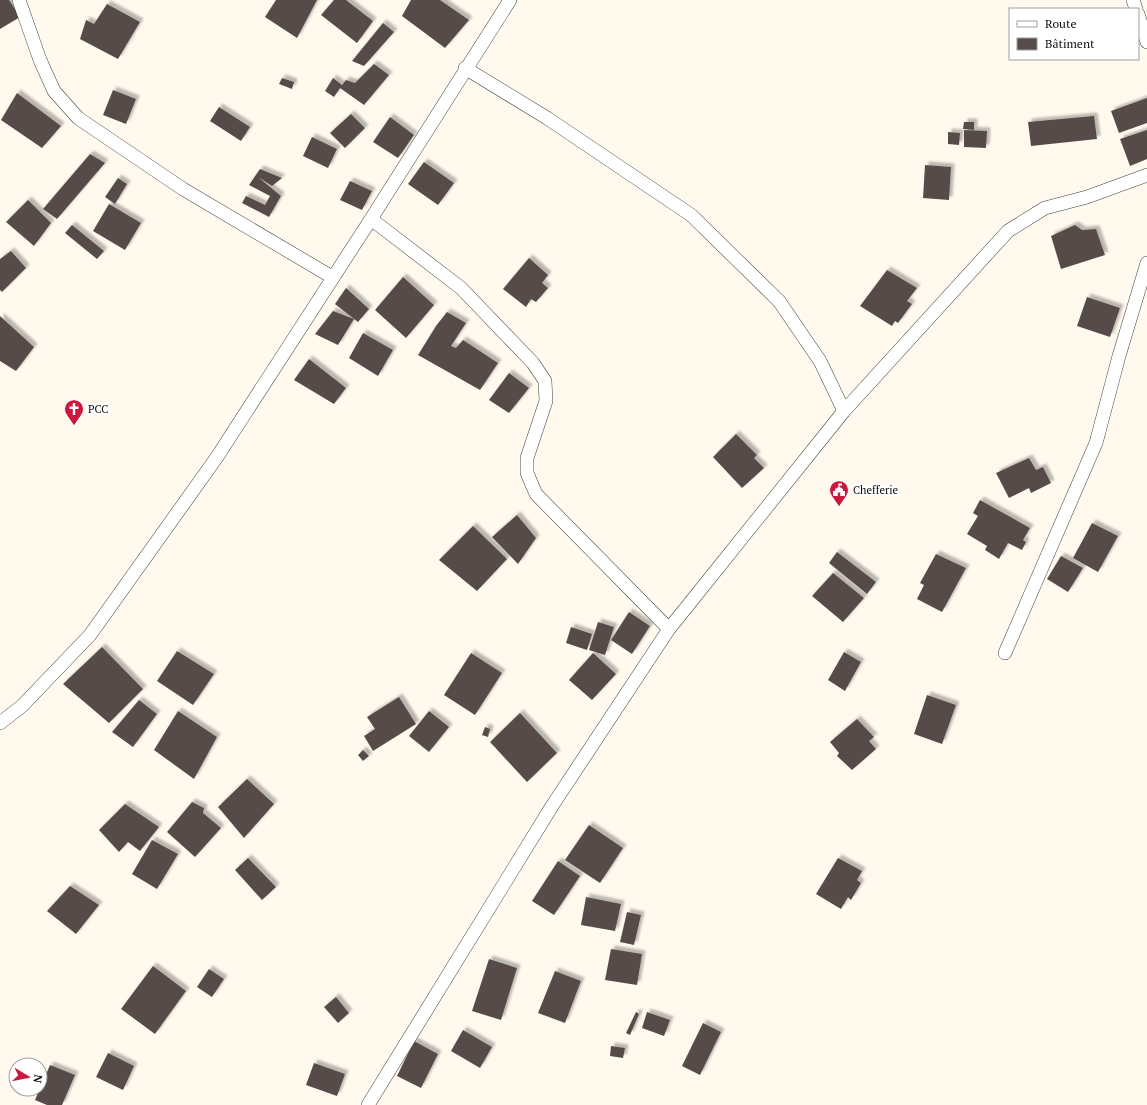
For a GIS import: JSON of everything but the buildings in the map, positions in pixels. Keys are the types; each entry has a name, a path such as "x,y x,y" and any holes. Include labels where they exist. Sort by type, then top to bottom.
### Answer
{"street":[{"path":"20,0 40,60 54,91 78,118 183,189 332,277"},
{"path":"0,723 22,706 90,635 217,457 510,0"},
{"path":"1139,17 1147,42"},
{"path":"465,68 547,118 691,215 779,301 820,360 844,411"},
{"path":"368,1105 552,806 669,629 844,411 1008,231 1045,208 1086,197 1147,175"},
{"path":"371,219 461,288 533,363 545,381 546,401 527,458 527,473 536,494 669,629"},
{"path":"1005,653 1096,443 1119,356 1147,263"}],"place":[{"name":"PCC","path":"74,426"},
{"name":"Chefferie","path":"839,507"}]}
